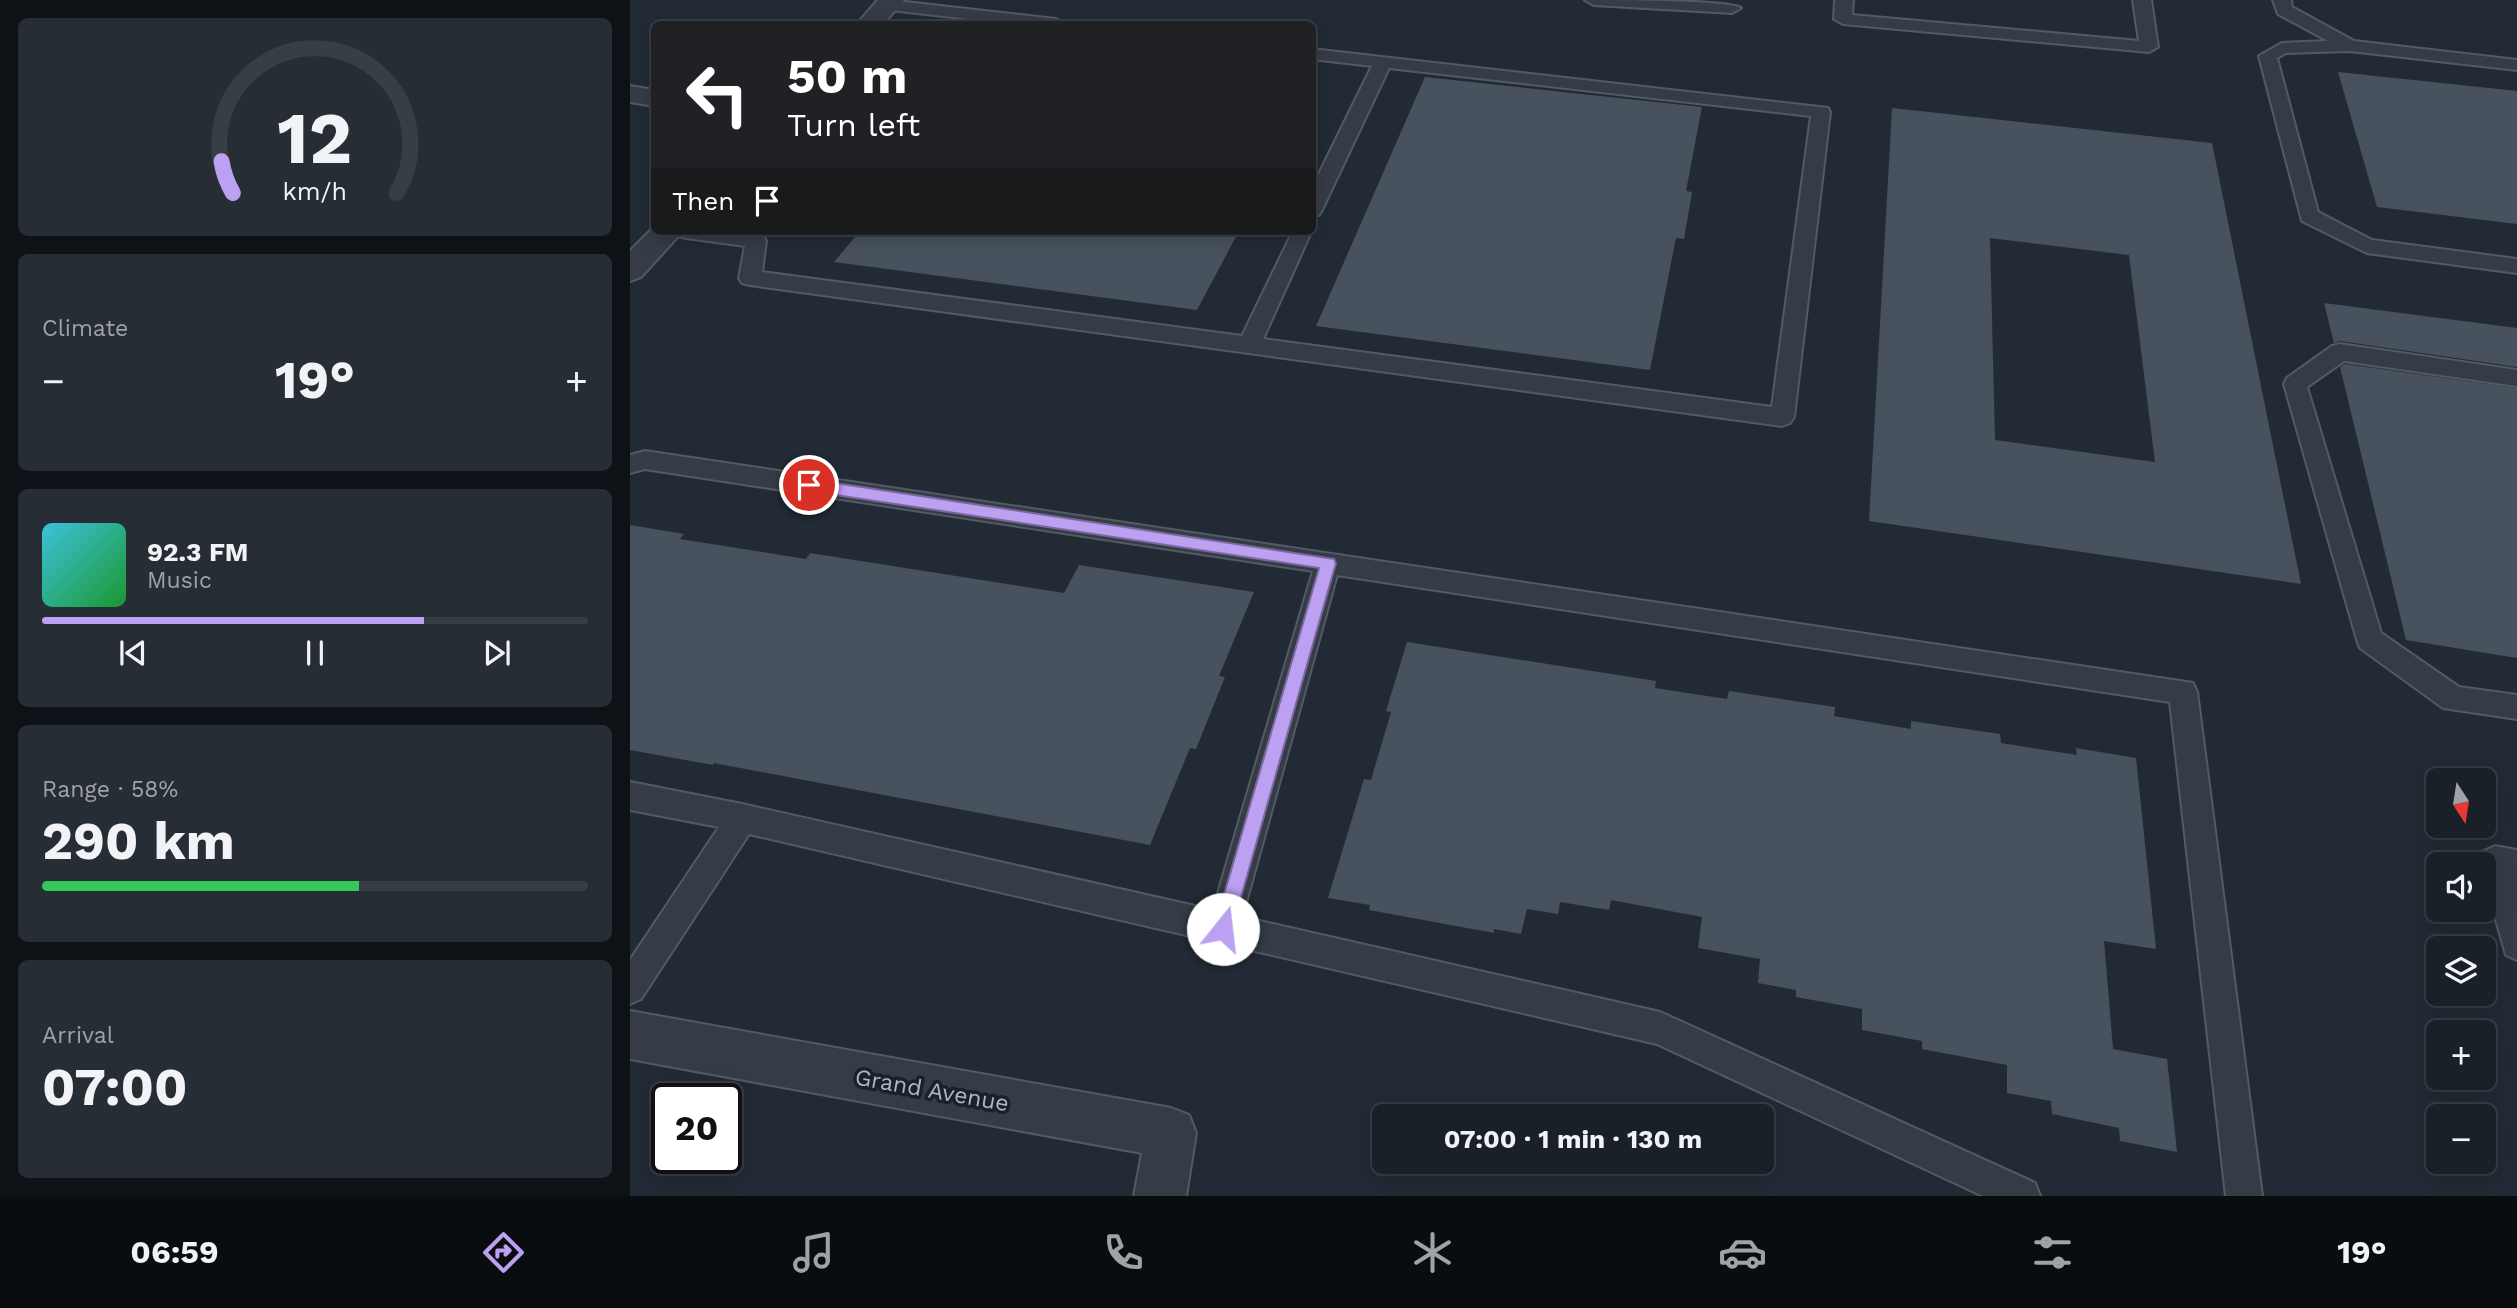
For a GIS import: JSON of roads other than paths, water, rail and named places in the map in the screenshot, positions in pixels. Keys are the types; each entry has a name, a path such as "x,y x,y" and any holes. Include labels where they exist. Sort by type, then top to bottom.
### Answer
{"street":[{"path":"872,21 890,3"},
{"path":"630,94 651,98"},
{"path":"630,271 664,235"},
{"name":"Grand Avenue","path":"630,1035 1171,1133 1160,1196"}],"lane":[{"path":"1594,0 1732,8"},
{"path":"1844,0 1843,19 2149,47 2142,0"},
{"path":"2282,0 2284,10 2350,46"},
{"path":"890,3 958,19 997,21"},
{"path":"2517,65 2350,46 2282,48 2268,56 2309,216 2367,246 2517,265"},
{"path":"761,236 750,278 1782,417 1821,112 1316,54"},
{"path":"1316,202 1383,62"},
{"path":"1249,345 1301,235"},
{"path":"2517,377 2340,352 2295,384 2370,640 2453,699 2517,707"},
{"path":"630,464 645,460 2183,692 2244,1196"},
{"path":"1223,929 1328,563"},
{"path":"630,796 742,818 1660,1028 2022,1196"},
{"path":"630,988 742,818"},
{"path":"2517,865 2495,861 2517,944"}]}
